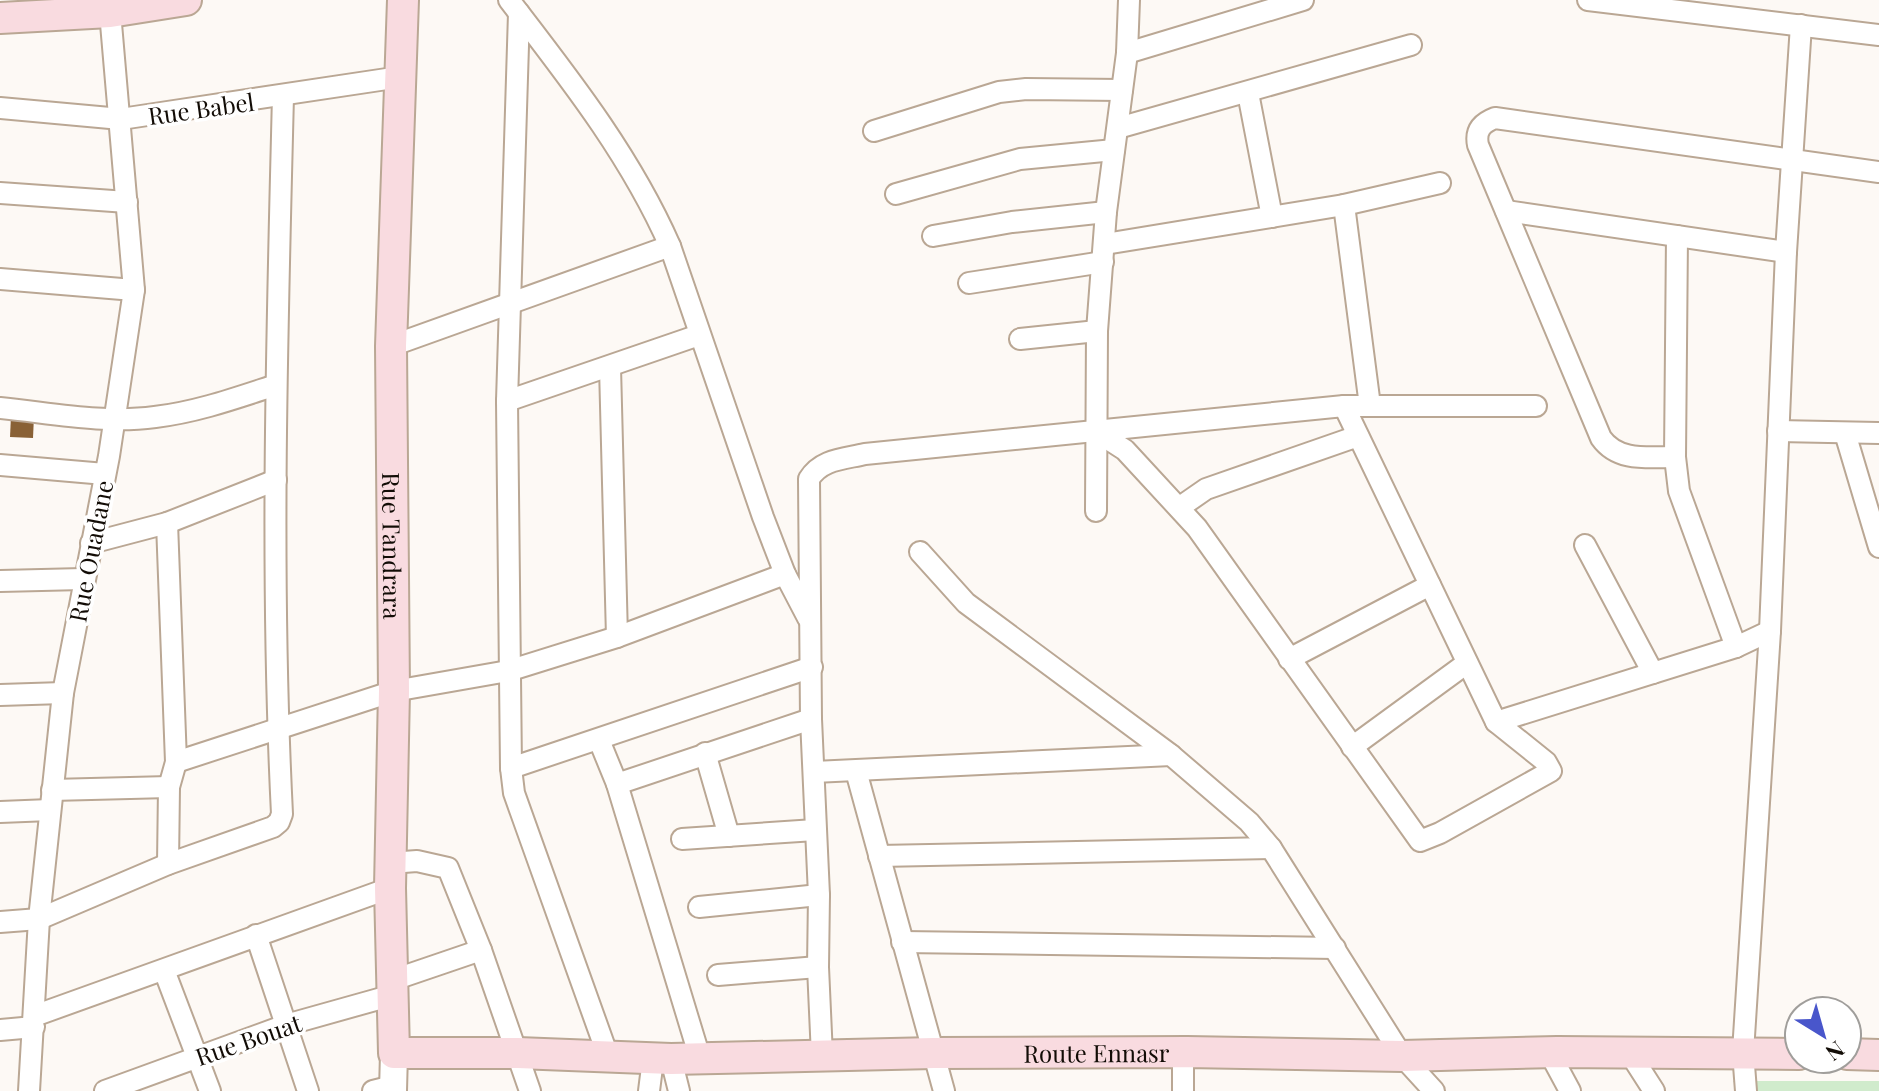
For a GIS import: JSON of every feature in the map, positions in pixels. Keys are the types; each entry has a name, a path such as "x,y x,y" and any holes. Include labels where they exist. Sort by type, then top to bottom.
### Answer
{"main road":[{"path":"6,12 110,12 186,0"},
{"name":"Rue Tandrara","path":"394,1053 390,875 394,691 391,346 403,0"},
{"name":"Route Ennasr","path":"394,1053 518,1053 675,1059 934,1053 1402,1056 1549,1052 1783,1053"}],"street":[{"path":"1096,511 1097,331 1106,212 1127,53 1129,0"},
{"path":"1127,53 1303,0"},
{"path":"1588,0 1879,35"},
{"path":"514,6 570,79 644,191 670,246 785,574 809,621"},
{"path":"514,6 507,401 511,768 514,793 608,1056"},
{"name":"Rue Ouadane","path":"29,1091 39,919 63,693 115,419 134,290 110,12"},
{"path":"1746,1091 1743,1052 1770,631 1786,252 1801,25"},
{"path":"1118,128 1411,45"},
{"name":"Rue Babel","path":"0,108 121,119 400,77"},
{"path":"874,131 999,92 1122,90"},
{"path":"1248,93 1272,217"},
{"path":"0,922 39,919 168,864 273,827 282,814 278,727 276,385 283,96"},
{"path":"1675,457 1624,455 1608,447 1601,438 1476,138 1482,125 1495,118 1879,172"},
{"path":"896,194 1020,159 1114,150"},
{"path":"969,283 1440,183"},
{"path":"0,193 127,202"},
{"path":"1344,205 1370,406"},
{"path":"1506,211 1786,252"},
{"path":"933,236 1012,222 1106,212"},
{"path":"1677,236 1675,457 1679,491 1736,647"},
{"path":"391,346 670,246"},
{"path":"0,279 134,290"},
{"path":"1020,339 1097,331"},
{"path":"507,401 699,335"},
{"path":"610,367 617,637"},
{"path":"0,408 115,419 183,413 276,385"},
{"path":"1097,432 1125,450 1180,507 1420,841 1549,774 1550,768 1496,722 1344,406"},
{"path":"822,1056 811,719 809,479 822,464 865,454 1344,406 1536,406"},
{"path":"1778,431 1879,433"},
{"path":"1845,433 1879,547"},
{"path":"1180,507 1206,489 1358,436"},
{"path":"0,465 105,474"},
{"path":"91,543 167,523 276,480"},
{"path":"167,523 176,762 169,787 168,864"},
{"path":"1585,545 1653,673"},
{"path":"920,552 966,603 1171,755 1249,822 1271,848 1402,1056 1434,1091"},
{"path":"176,762 394,691 508,671 617,637 785,574"},
{"path":"0,581 83,579"},
{"path":"1289,659 1430,585"},
{"path":"1496,722 1736,647 1770,631"},
{"path":"1352,747 1467,663"},
{"path":"511,768 812,667"},
{"path":"0,695 63,693"},
{"path":"617,784 811,719"},
{"path":"599,740 617,784 675,1059 679,1091"},
{"path":"705,753 729,836"},
{"path":"814,772 1171,755"},
{"path":"856,771 944,1091"},
{"path":"0,812 51,800 169,787"},
{"path":"682,839 815,830"},
{"path":"879,856 1271,848"},
{"path":"0,1030 34,1021 256,935 417,861 448,868 481,950 530,1091"},
{"path":"699,907 819,895"},
{"path":"256,935 308,1091"},
{"path":"902,942 1335,948"},
{"name":"Rue Bouat","path":"105,1091 393,987 481,950"},
{"path":"718,975 818,967"},
{"path":"164,970 210,1091"},
{"path":"1549,1052 1570,1091"},
{"path":"1629,1052 1654,1091"},
{"name":"Rue Tandrara","path":"386,1089 394,1053"},
{"path":"1183,1053 1183,1091"},
{"path":"649,1091 675,1059"}],"green space":[{"path":"1733,1081 1879,1081 1879,1091 1739,1091"}],"building":[{"path":"11,416 34,416 33,438 10,437"}]}
